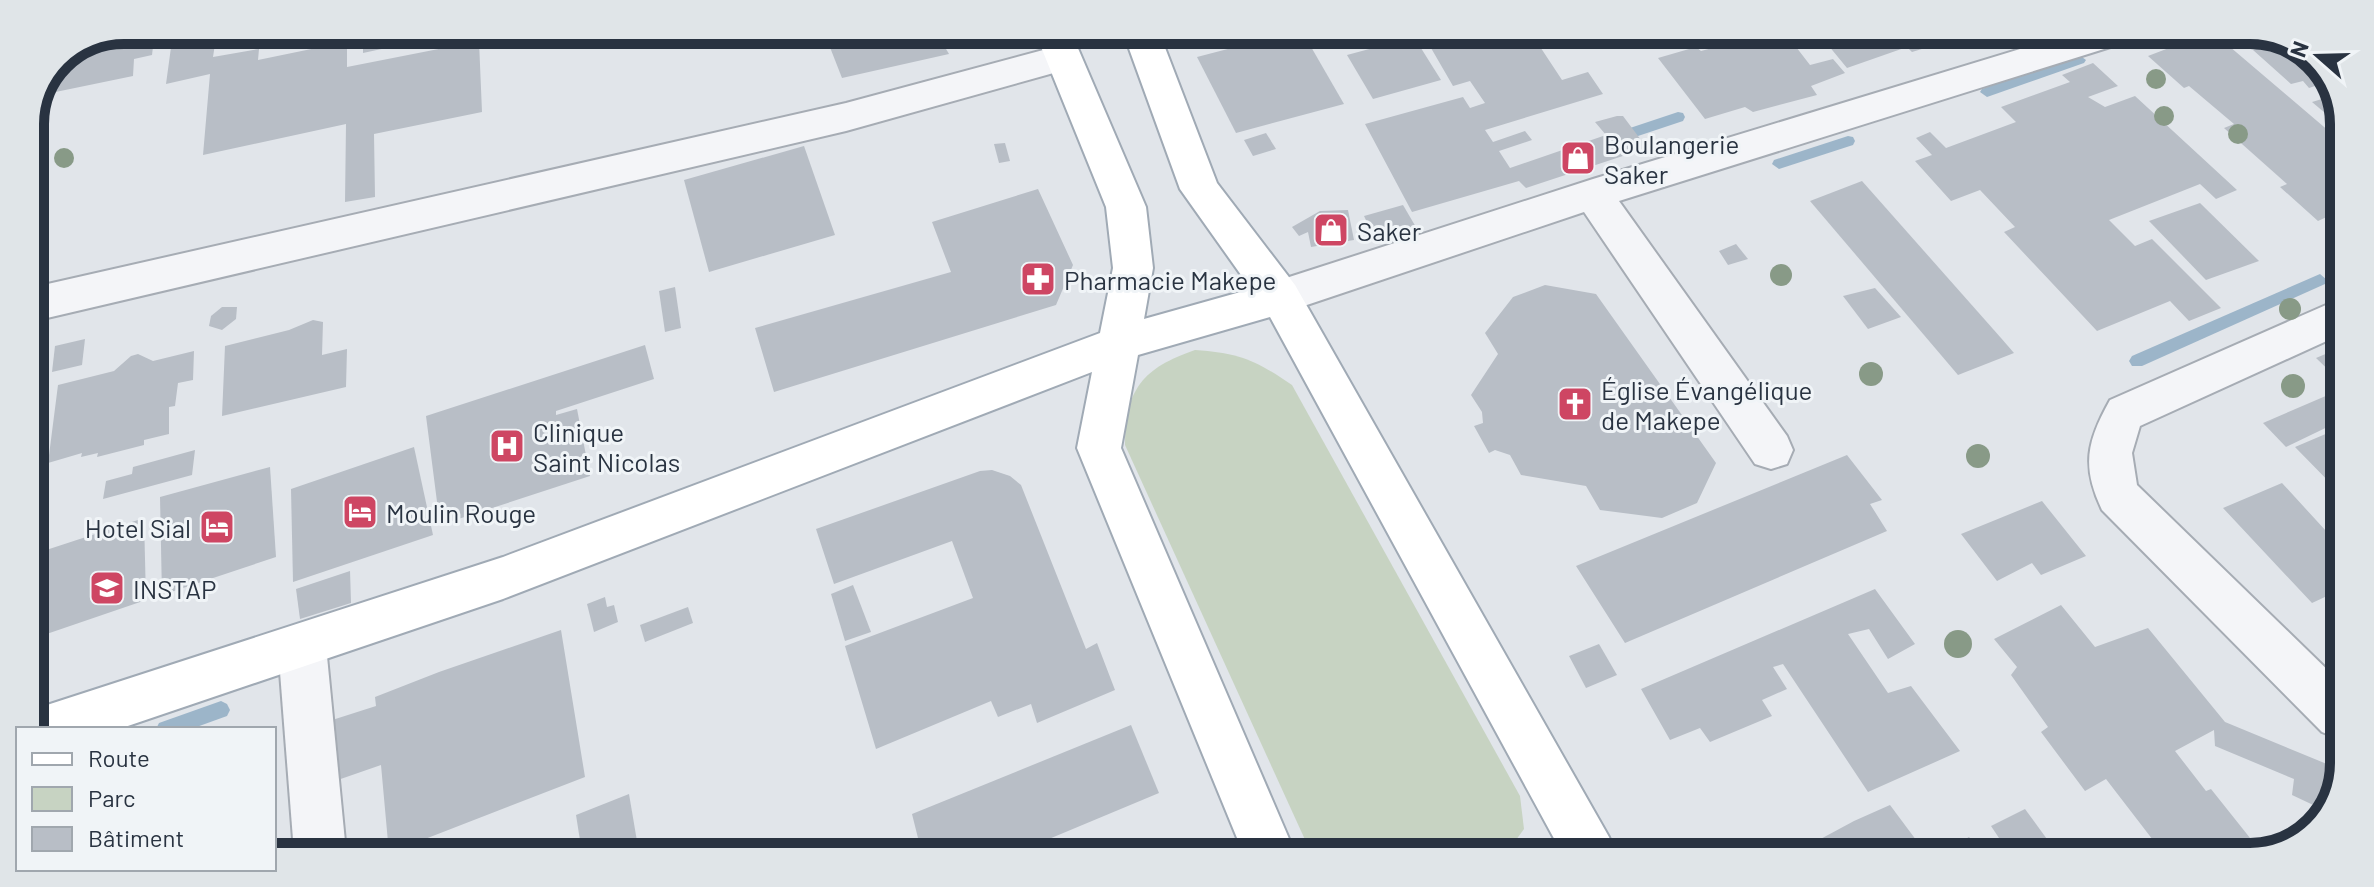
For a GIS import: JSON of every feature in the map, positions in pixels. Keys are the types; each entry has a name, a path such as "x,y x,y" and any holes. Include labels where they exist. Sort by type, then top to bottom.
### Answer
{"main road":[{"path":"1146,44 1200,189 1280,297 1584,843"},
{"path":"1058,45 1126,207 1133,268 1099,448 1265,843"},
{"path":"53,727 503,578 1117,344 1280,297"}],"street":[{"path":"44,302 800,128 1058,45"},
{"path":"1280,297 2027,46"},
{"path":"1593,194 1771,450"},
{"path":"2330,320 2125,413 2111,438 2109,466 2118,496 2330,706"},
{"path":"302,646 319,843"}],"green space":[{"path":"1195,350 1224,353 1268,369 1292,385 1520,796 1524,829 1514,843 1307,843 1125,445 1129,409 1140,383 1150,373"}],"building":[{"path":"124,44 153,44 152,55 134,59 133,76 50,93 67,67 93,50"},
{"path":"171,44 215,44 213,57 259,49 258,60 321,47 321,44 347,44 347,67 464,44 479,44 482,112 374,134 375,197 345,202 346,124 203,155 210,74 166,84"},
{"path":"363,44 405,44 363,53"},
{"path":"829,44 943,44 949,54 842,78"},
{"path":"1247,44 1309,44 1344,104 1236,133 1197,57"},
{"path":"1388,44 1418,44 1441,80 1373,99 1347,55"},
{"path":"1444,44 1538,44 1562,80 1588,72 1603,94 1485,130 1493,142 1525,131 1532,140 1499,151 1510,168 1606,135 1595,122 1617,116 1623,116 1647,148 1526,188 1519,181 1412,212 1365,124 1463,97 1470,108 1485,103 1470,81 1453,86 1431,48"},
{"path":"1727,44 1770,44 1773,47 1794,44 1810,65 1833,59 1845,73 1811,86 1817,95 1753,112 1745,107 1705,119 1658,58 1696,47 1701,51"},
{"path":"1827,44 1935,45 1912,52 1907,47 1847,68"},
{"path":"2179,44 2227,44 2278,88 2278,96 2288,96 2330,132 2330,215 2318,221 2280,187 2287,184 2224,128 2234,124 2189,86 2184,88 2148,56"},
{"path":"2266,46 2278,49 2278,72 2253,50"},
{"path":"2093,63 2118,86 2088,97 2105,107 2135,96 2237,190 2216,199 2200,184 2109,220 2135,246 2152,239 2221,308 2189,321 2170,301 2097,331 2004,232 2015,227 1980,190 1951,201 1915,161 1932,155 1916,138 1930,132 1946,148 2016,122 2001,107 2070,82 2062,75"},
{"path":"2326,98 2330,117 2312,102"},
{"path":"1266,133 1276,149 1253,156 1244,140"},
{"path":"1005,143 1010,161 999,163 994,144"},
{"path":"804,146 835,235 709,272 684,180"},
{"path":"1862,181 2014,353 1958,375 1810,201"},
{"path":"1038,189 1073,265 1056,305 774,392 755,328 951,272 932,222"},
{"path":"2200,203 2259,261 2206,280 2149,221"},
{"path":"1403,205 1420,234 1377,243 1364,216"},
{"path":"1348,210 1354,240 1311,247 1308,232 1299,236 1292,227 1320,211"},
{"path":"1736,244 1748,259 1728,265 1719,251"},
{"name":"Église Évangélique de Makepe","path":"1545,285 1596,294 1716,463 1697,503 1662,518 1600,510 1586,486 1521,475 1510,455 1495,450 1489,453 1474,426 1483,423 1482,412 1471,395 1498,354 1485,333 1513,297"},
{"path":"675,287 681,328 665,332 659,291"},
{"path":"1875,288 1901,317 1868,329 1843,296"},
{"path":"222,307 237,307 236,319 222,330 209,326 211,316"},
{"path":"313,320 323,322 322,355 347,349 346,387 222,416 225,346 289,330"},
{"path":"85,339 82,365 52,372 55,346"},
{"name":"Clinique Saint Nicolas","path":"645,345 654,379 556,411 556,415 577,409 590,476 440,525 426,416"},
{"path":"194,351 193,380 178,383 175,406 169,407 169,434 144,440 144,445 97,457 98,453 81,457 82,453 48,463 58,385 114,371 131,356 138,354 153,361"},
{"path":"2330,352 2330,371 2316,358"},
{"path":"2330,394 2330,426 2286,447 2263,423"},
{"path":"2330,432 2330,483 2295,447"},
{"name":"Moulin Rouge","path":"414,447 433,535 293,582 291,489"},
{"path":"195,450 192,475 103,499 106,481 132,474 133,467"},
{"path":"1847,455 1882,500 1870,504 1887,531 1625,643 1576,566"},
{"name":"Hotel Sial","path":"270,467 276,557 162,595 160,497"},
{"path":"992,470 1010,476 1021,485 1086,649 1097,643 1115,690 1037,723 1031,704 998,717 991,701 876,749 845,646 973,598 952,541 834,584 816,529 980,471"},
{"path":"2282,483 2330,535 2330,595 2312,603 2223,508"},
{"path":"2042,501 2086,556 2041,575 2032,563 1997,581 1961,534"},
{"path":"144,518 146,600 44,635 44,551"},
{"path":"350,571 351,603 300,619 296,589"},
{"path":"853,585 871,632 845,641 831,594"},
{"path":"1875,589 1915,644 1888,659 1869,629 1848,634 1888,693 1911,686 1960,751 1868,792 1783,664 1773,667 1787,689 1762,700 1772,716 1710,742 1700,728 1670,740 1641,689"},
{"path":"605,597 607,607 614,605 618,622 594,632 587,604"},
{"path":"2061,605 2095,647 2148,628 2225,722 2330,765 2322,798 2317,807 2292,795 2294,779 2215,746 2214,730 2175,751 2206,791 2211,789 2254,843 2155,843 2106,779 2085,791 2041,732 2048,727 2011,675 2017,667 1994,639"},
{"path":"688,607 693,623 645,642 640,625"},
{"path":"561,630 585,777 415,843 388,843 381,765 332,782 326,722 376,706 375,697"},
{"path":"1599,644 1617,675 1586,688 1569,656"},
{"path":"1131,725 1159,793 1039,843 919,843 912,814"},
{"path":"629,794 637,843 580,843 576,815"},
{"path":"1890,805 1918,843 1813,843"},
{"path":"2025,809 2050,843 2002,843 1991,826"},
{"path":"1969,837 1974,843 1959,843"}],"waterway":[{"path":"1987,92 2079,60"},
{"path":"1620,137 1678,117"},
{"path":"1779,164 1848,141"},
{"path":"2137,361 2320,280"},
{"path":"171,727 221,710"}],"place":[{"name":"Boulangerie Saker","path":"1578,158"},
{"name":"Saker","path":"1331,230"},
{"name":"Pharmacie Makepe","path":"1038,279"},
{"name":"Église Évangélique de Makepe","path":"1575,404"},
{"name":"Clinique Saint Nicolas","path":"507,446"},
{"name":"Moulin Rouge","path":"360,512"},
{"name":"Hotel Sial","path":"217,527"},
{"name":"INSTAP","path":"107,588"}]}
